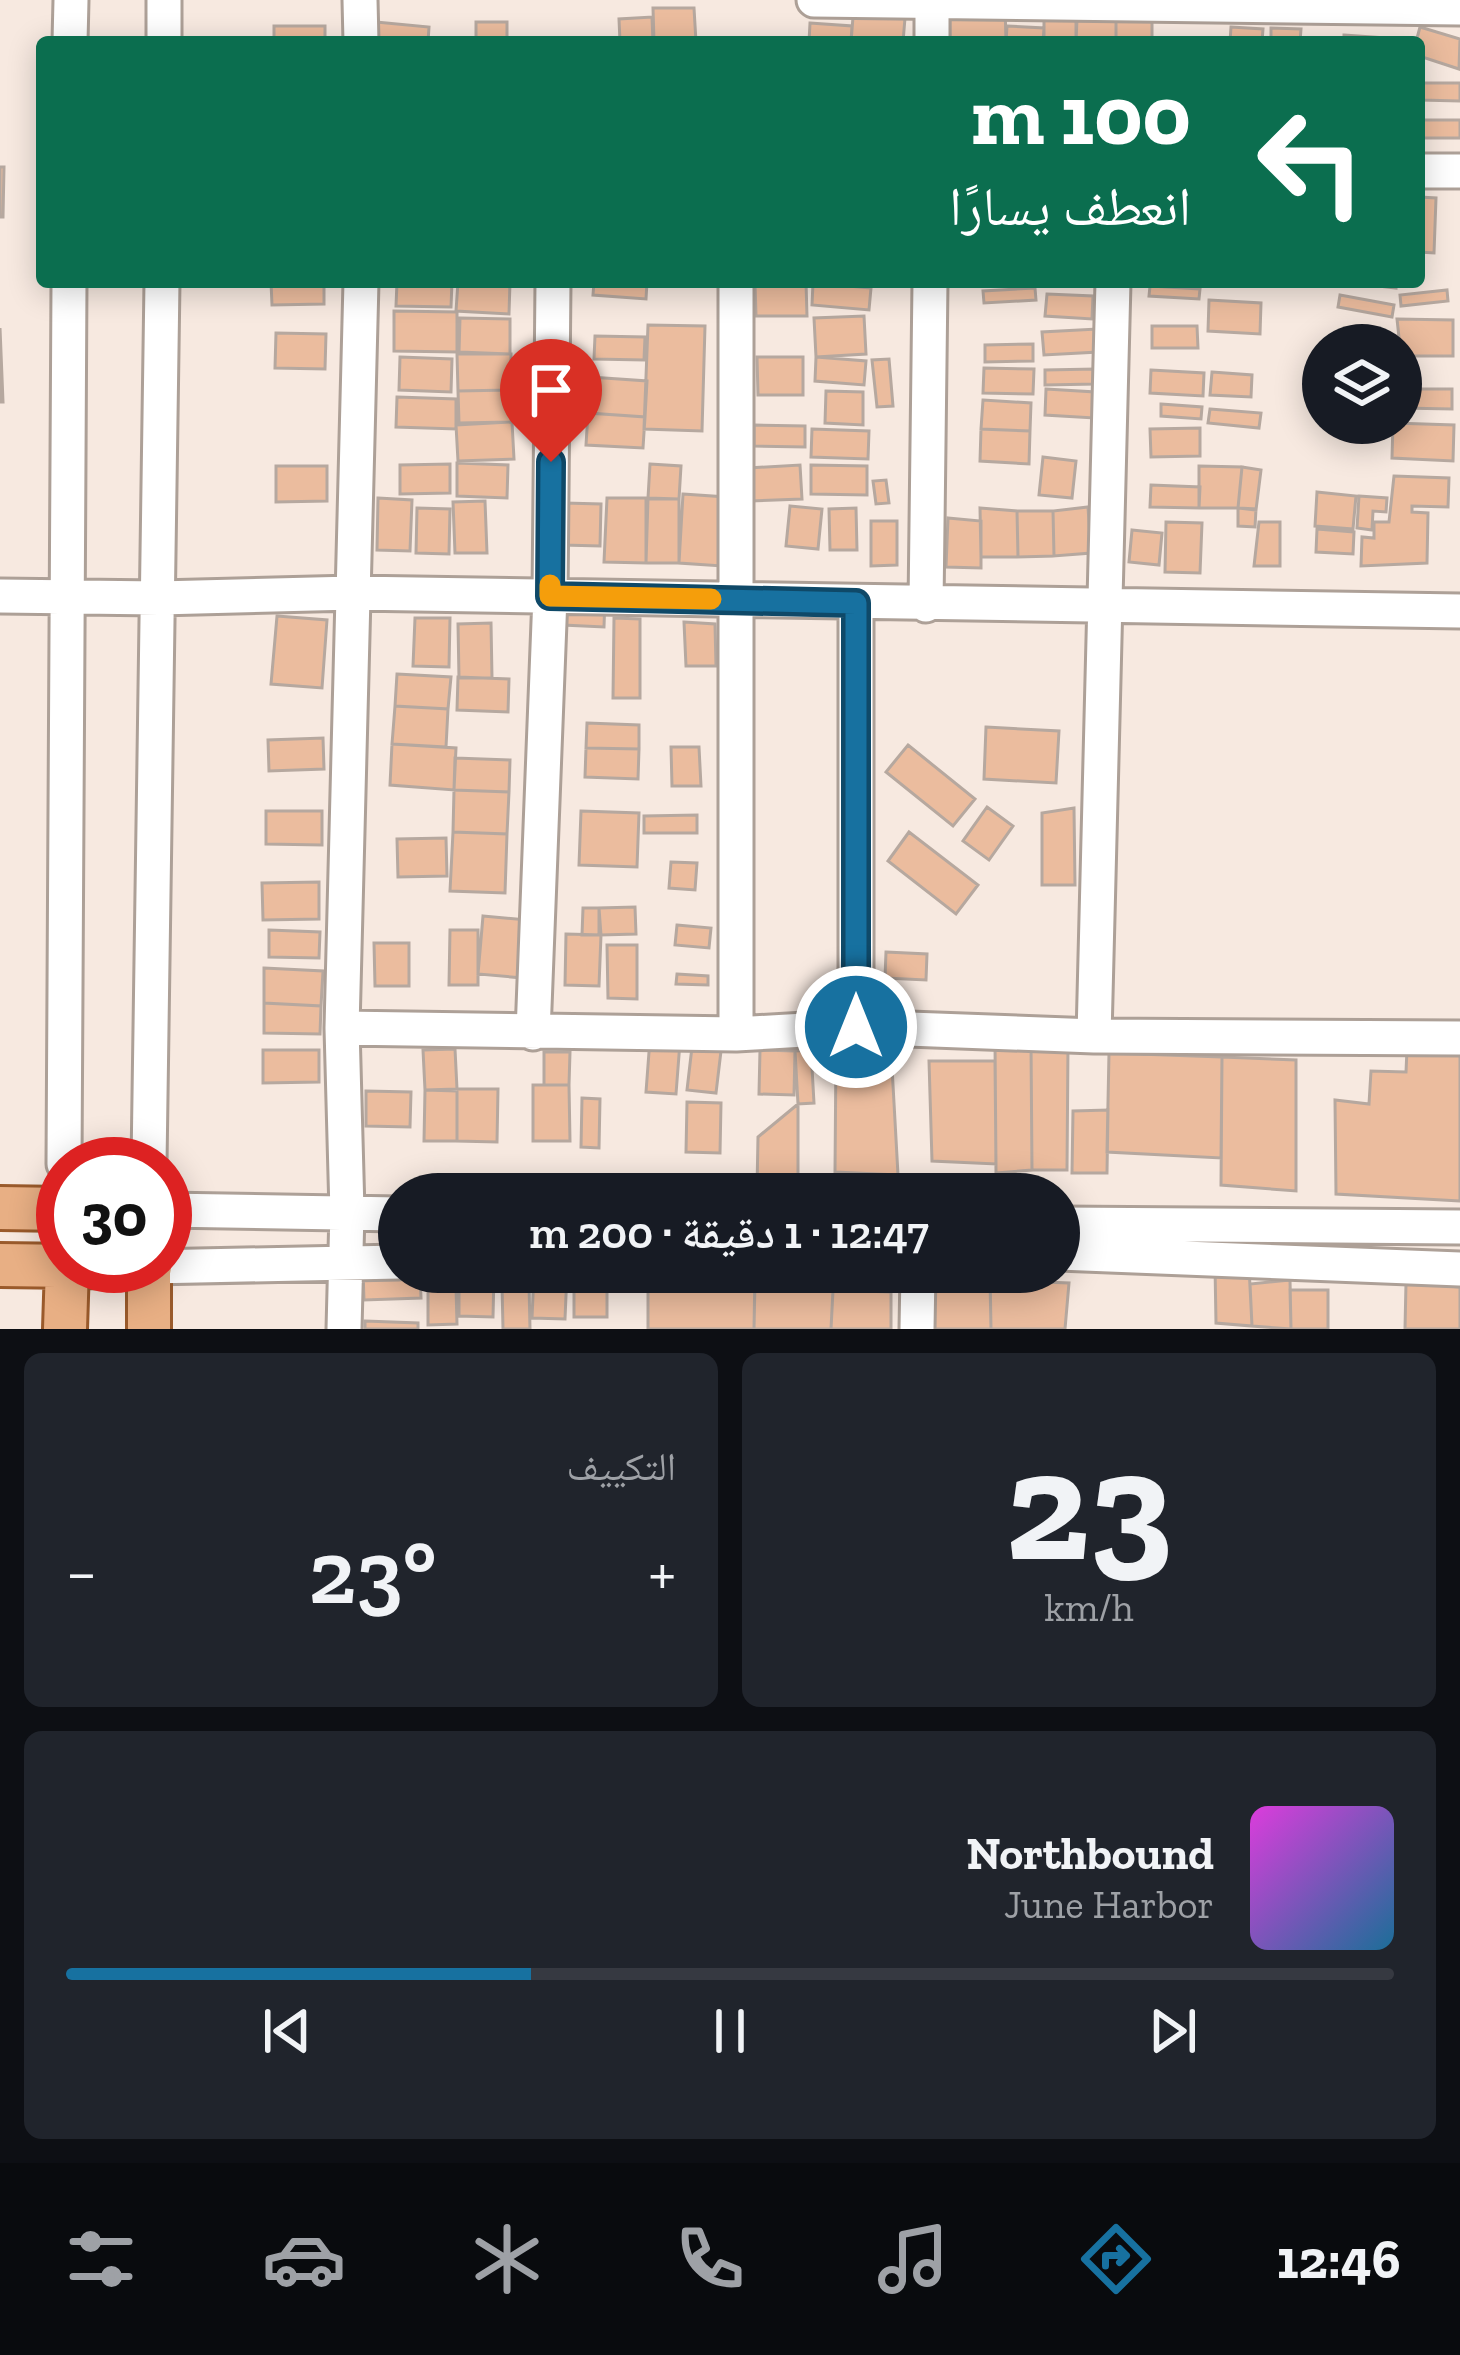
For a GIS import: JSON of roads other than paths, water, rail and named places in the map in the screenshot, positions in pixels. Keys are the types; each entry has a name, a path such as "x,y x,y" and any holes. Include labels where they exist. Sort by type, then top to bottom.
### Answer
{"main road":[{"path":"0,1208 36,1209"},
{"path":"0,1265 36,1266"},
{"path":"65,1329 66,1293"},
{"path":"148,1329 149,1293"}],"street":[{"path":"70,36 71,0"},
{"path":"164,0 164,36"},
{"path":"360,0 362,36"},
{"path":"814,0 1460,8"},
{"path":"932,0 932,36"},
{"path":"1425,170 1460,172"},
{"path":"64,1137 69,288"},
{"path":"149,1137 162,288"},
{"path":"344,1329 347,1212 342,1028 361,288"},
{"path":"533,1033 550,596 554,288"},
{"path":"736,288 736,1034"},
{"path":"926,605 930,288"},
{"path":"1094,1036 1113,288"},
{"path":"0,596 353,593 1460,610"},
{"path":"856,603 856,1027"},
{"path":"342,1028 736,1034 856,1027 1094,1036 1460,1038"},
{"path":"192,1210 378,1213"},
{"path":"1080,1224 1460,1227"},
{"path":"1080,1254 1460,1269"},
{"path":"192,1265 378,1262"},
{"path":"917,1329 918,1293"}]}
